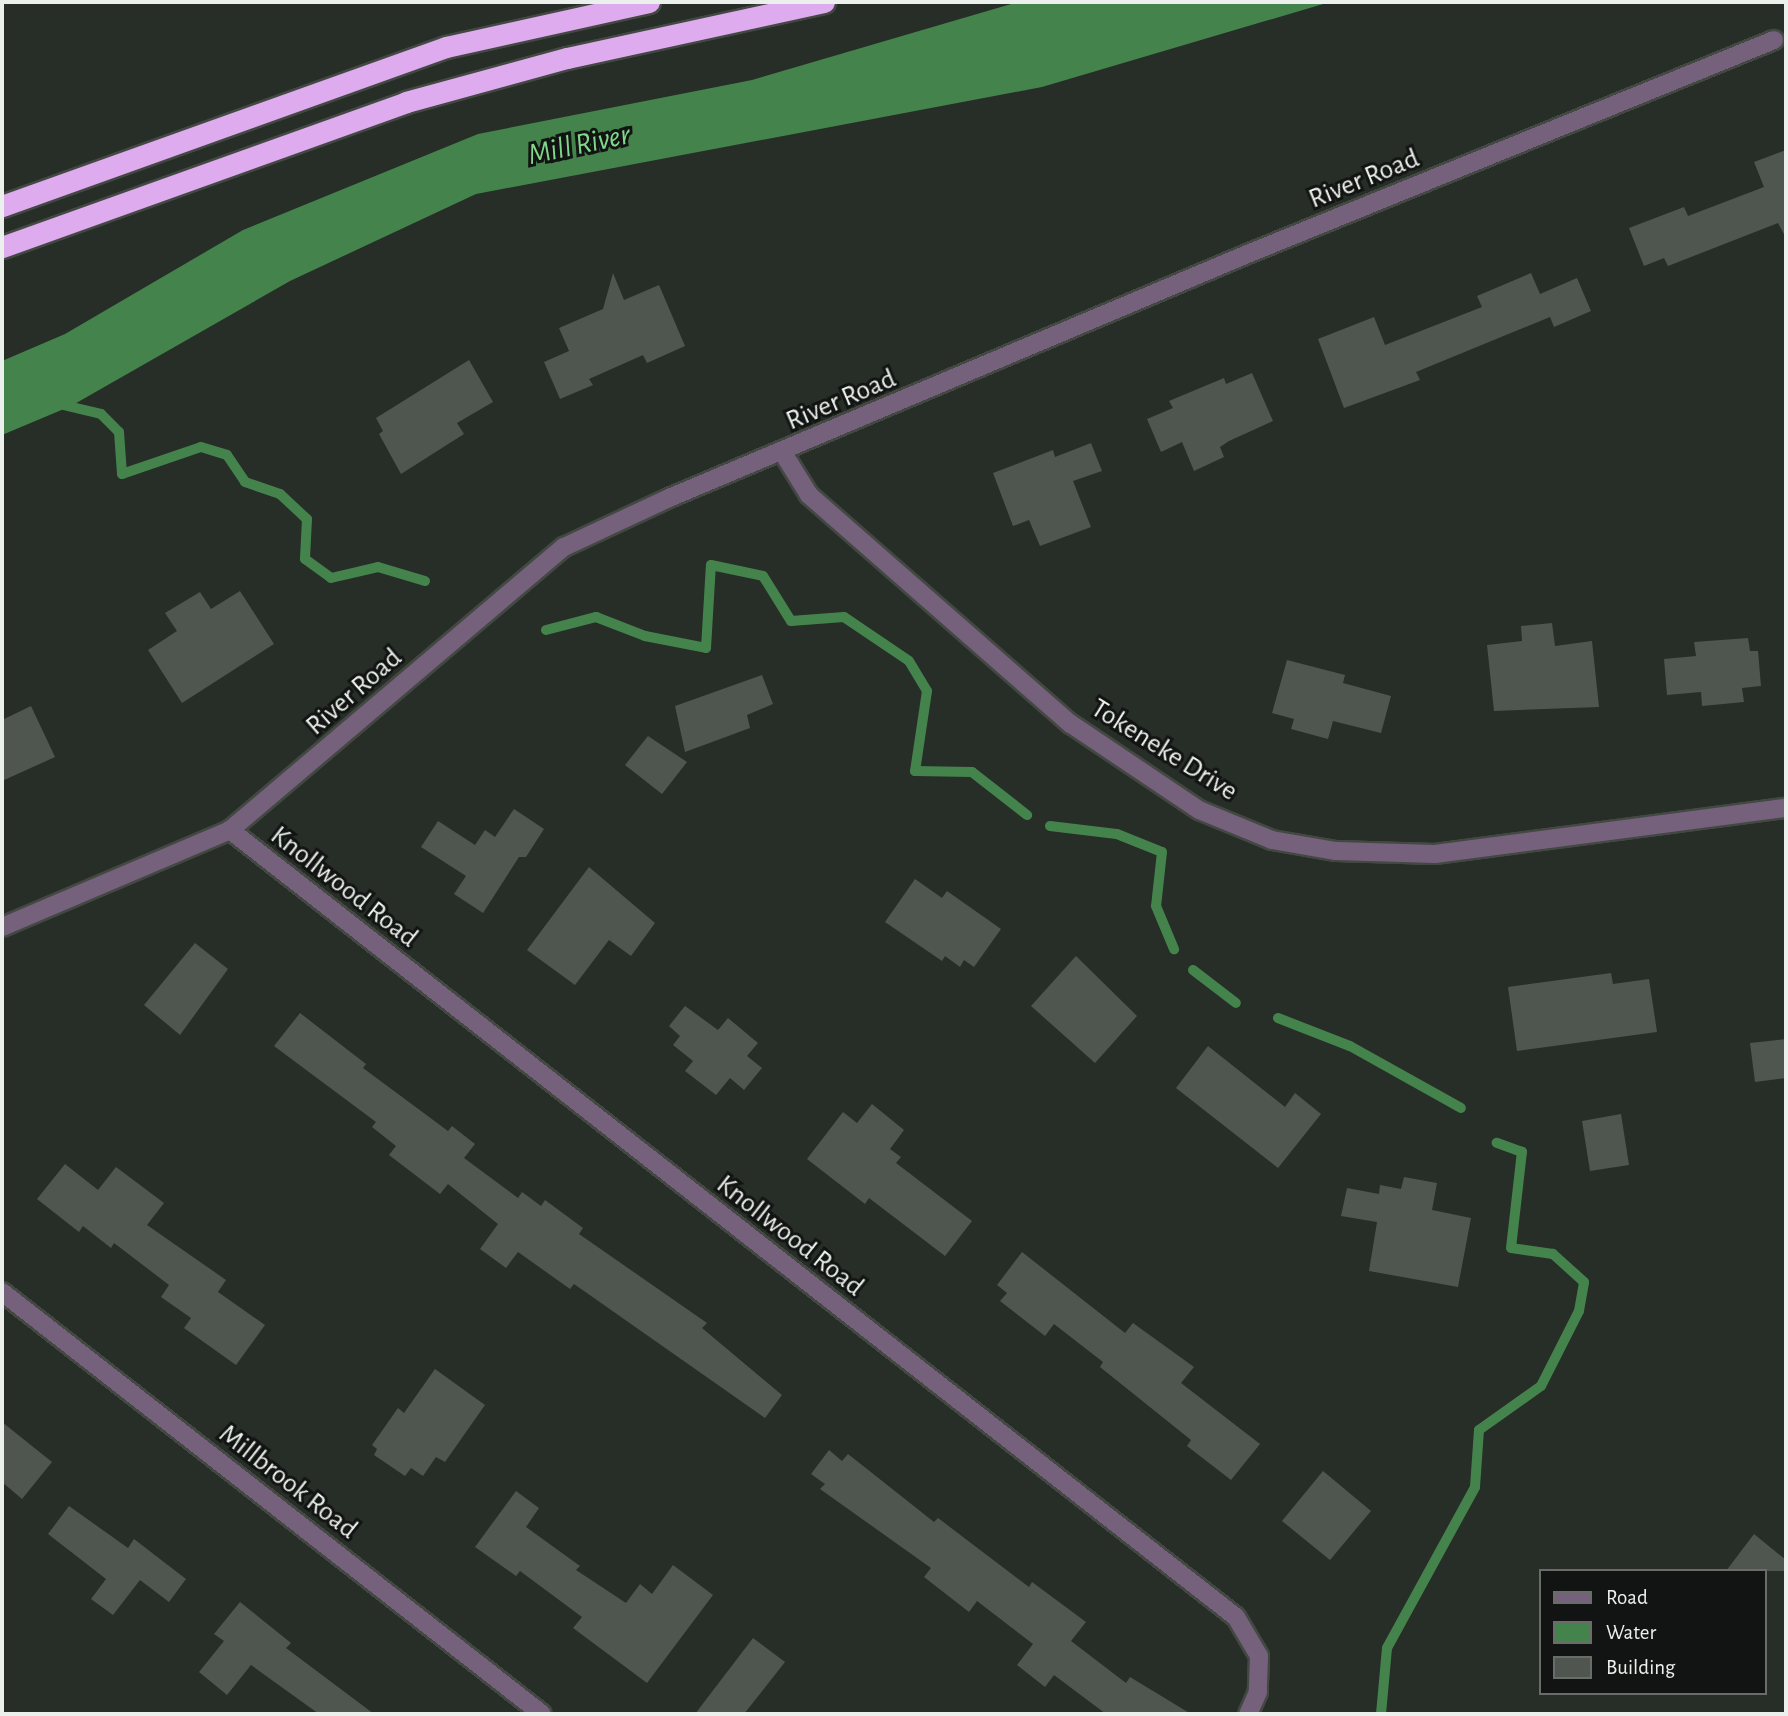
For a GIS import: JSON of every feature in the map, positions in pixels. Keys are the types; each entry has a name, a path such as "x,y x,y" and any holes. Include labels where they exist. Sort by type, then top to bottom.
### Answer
{"highway":[{"path":"2,206 446,47 649,2"},
{"path":"2,247 406,102 567,58 824,2"}],"street":[{"name":"River Road","path":"2,927 230,830 564,547 669,498 783,453 1245,255 1774,40"},
{"name":"Tokeneke Drive","path":"783,453 809,495 1071,724 1199,810 1272,840 1336,851 1436,855 1786,808"},
{"name":"Knollwood Road","path":"230,830 1236,1617 1259,1656 1258,1692 1248,1714"},
{"name":"Millbrook Road","path":"2,1292 542,1714"}],"water":[{"name":"Mill River","path":"1018,2 1330,2 1042,87 476,194 290,281 71,406 2,435 2,361 65,334 243,230 478,134 752,80"}],"building":[{"path":"1786,150 1786,238 1778,223 1668,266 1664,258 1644,266 1629,228 1684,207 1688,216 1764,187 1754,162"},
{"path":"613,273 624,300 659,285 685,346 647,363 643,355 589,379 593,385 560,399 544,362 569,351 559,328 603,309"},
{"path":"1531,273 1540,294 1577,278 1591,311 1554,327 1550,317 1416,372 1420,380 1344,408 1318,339 1374,317 1385,345 1482,307 1477,296"},
{"path":"469,360 493,402 457,423 464,434 401,474 379,434 383,431 376,418"},
{"path":"1252,373 1273,421 1229,441 1220,447 1224,457 1194,471 1182,442 1161,452 1147,419 1173,408 1169,401 1224,378 1226,384"},
{"path":"1091,443 1102,471 1073,481 1091,527 1040,546 1029,520 1013,526 993,473 1053,450 1055,457"},
{"path":"240,591 274,644 182,703 148,650 177,631 165,613 200,592 211,609"},
{"path":"1552,623 1555,646 1592,641 1599,707 1494,711 1487,645 1522,641 1521,626"},
{"path":"1748,638 1750,651 1758,651 1761,686 1742,688 1744,702 1702,706 1701,692 1667,695 1664,659 1696,656 1694,642"},
{"path":"1287,660 1345,675 1343,683 1391,696 1381,733 1333,721 1328,739 1291,729 1294,719 1272,713"},
{"path":"762,675 773,704 747,715 750,728 685,752 675,706"},
{"path":"31,706 55,757 2,781 2,720"},
{"path":"648,736 687,762 662,794 625,765"},
{"path":"514,809 544,829 526,857 519,857 483,913 454,894 466,876 421,847 438,821 475,845 485,830 495,837"},
{"path":"589,867 655,923 631,956 609,940 575,985 527,950"},
{"path":"915,879 942,898 947,891 1001,929 974,967 964,960 960,967 945,956 942,961 885,922"},
{"path":"195,943 228,969 180,1035 144,1005"},
{"path":"1076,956 1137,1016 1095,1063 1031,1006"},
{"path":"1611,973 1613,984 1649,979 1657,1032 1517,1051 1508,987"},
{"path":"685,1006 718,1030 728,1018 758,1043 747,1056 762,1068 744,1090 730,1078 716,1095 685,1071 693,1061 673,1045 680,1036 669,1026"},
{"path":"300,1013 366,1064 363,1068 448,1131 452,1126 475,1144 464,1158 518,1198 522,1192 541,1206 545,1200 583,1228 579,1234 707,1323 702,1328 782,1395 765,1418 574,1284 570,1289 518,1252 506,1268 480,1249 498,1224 448,1184 440,1194 389,1155 396,1146 372,1127 376,1122 274,1046"},
{"path":"1786,1039 1786,1078 1755,1082 1750,1043"},
{"path":"1208,1046 1285,1107 1295,1093 1321,1114 1278,1168 1176,1088"},
{"path":"872,1104 904,1130 890,1149 901,1157 896,1163 972,1221 945,1256 869,1198 865,1204 807,1159 843,1112 857,1123"},
{"path":"1621,1114 1629,1165 1590,1171 1582,1121"},
{"path":"65,1164 98,1190 116,1167 164,1203 147,1225 226,1280 218,1292 265,1325 236,1365 184,1328 191,1318 161,1297 169,1285 114,1243 111,1248 83,1226 79,1232 37,1199"},
{"path":"1404,1177 1437,1183 1432,1210 1471,1218 1458,1287 1369,1271 1377,1222 1341,1216 1347,1188 1379,1194 1380,1185 1401,1189"},
{"path":"1022,1252 1125,1333 1133,1323 1194,1367 1181,1383 1260,1444 1231,1480 1187,1446 1191,1440 1100,1367 1103,1362 1054,1324 1045,1336 1000,1301 1007,1293 997,1285"},
{"path":"435,1369 485,1405 445,1462 436,1457 423,1476 411,1468 405,1476 374,1455 377,1449 372,1445 398,1408 404,1413"},
{"path":"2,1422 52,1462 22,1499 2,1482"},
{"path":"829,1450 842,1461 848,1454 934,1522 938,1518 1029,1587 1032,1582 1086,1622 1071,1641 1126,1683 1130,1677 1191,1714 1106,1714 1054,1675 1045,1687 1017,1665 1033,1644 977,1601 969,1612 924,1577 931,1568 820,1489 825,1484 811,1474"},
{"path":"1323,1471 1371,1511 1330,1560 1282,1521"},
{"path":"516,1491 539,1508 526,1527 580,1566 576,1570 626,1603 640,1584 652,1594 673,1565 713,1595 647,1683 573,1628 582,1617 520,1571 516,1576 475,1547"},
{"path":"69,1506 128,1548 134,1539 186,1579 169,1602 140,1580 113,1615 91,1599 106,1579 48,1534"},
{"path":"1754,1534 1786,1560 1786,1571 1728,1569"},
{"path":"240,1602 291,1643 286,1648 374,1714 319,1714 251,1665 227,1695 199,1672 224,1641 214,1634"},
{"path":"753,1638 785,1662 744,1714 695,1714"}],"waterway":[{"path":"59,404 101,414 119,432 122,474 201,447 227,455 245,482 280,494 307,519 305,559 331,578 378,567 425,581"},
{"path":"546,630 596,617 645,636 706,648 711,565 763,576 791,621 844,617 909,661 927,691 915,771 972,772 1027,815"},
{"path":"1050,826 1117,834 1162,852 1156,906 1174,949"},
{"path":"1193,970 1236,1003"},
{"path":"1278,1018 1350,1046 1461,1108"},
{"path":"1381,1714 1387,1648 1475,1487 1479,1430 1541,1386 1579,1311 1584,1282 1553,1254 1511,1248 1522,1152 1497,1143"}]}
